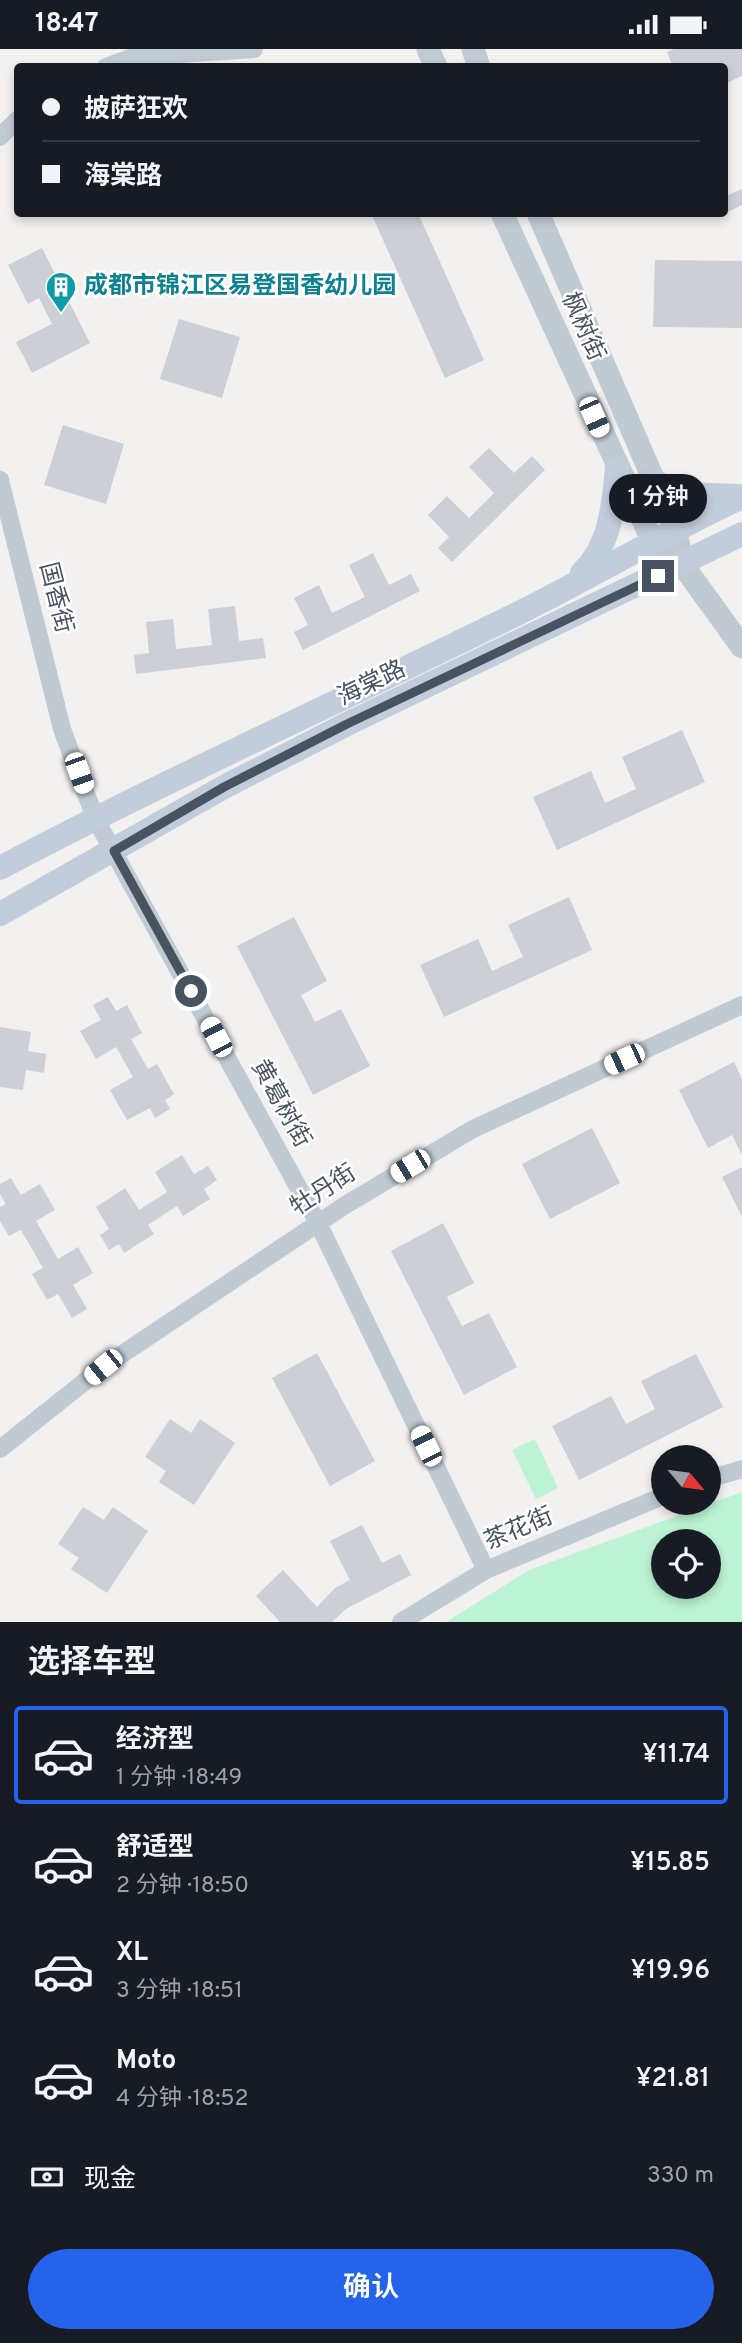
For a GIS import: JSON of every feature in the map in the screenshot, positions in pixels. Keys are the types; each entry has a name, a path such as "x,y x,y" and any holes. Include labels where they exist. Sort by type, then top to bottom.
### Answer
{"main road":[{"path":"562,590 595,560 603,546 611,515 617,468"},
{"path":"655,482 684,494 742,496"},
{"name":"海棠路","path":"0,868 95,818 562,590 742,496"},
{"name":"海棠路","path":"0,913 224,787 347,724 742,534"}],"street":[{"path":"117,63 133,57 254,49"},
{"path":"0,138 14,123"},
{"name":"枫树街","path":"504,217 653,542 682,564 742,647"},
{"name":"枫树街","path":"540,217 675,529 682,564"},
{"name":"国香街","path":"0,480 62,729 95,818"},
{"name":"黄葛树街","path":"95,818 317,1223 486,1570"},
{"name":"牡丹街","path":"0,1449 103,1367 317,1223 472,1129 742,1005"},
{"path":"721,1475 742,1469"},
{"name":"茶花街","path":"401,1622 486,1570 651,1501"}],"green space":[{"path":"535,1439 558,1488 536,1499 512,1450"},
{"path":"742,1492 742,1622 446,1622 529,1570 679,1515 721,1515 721,1500"}],"building":[{"path":"674,49 742,49 742,76 728,82 728,63 671,63 667,52"},
{"path":"742,189 742,205 728,212 728,195"},
{"path":"373,217 420,217 484,360 445,378"},
{"name":"成都市锦江区易登国香幼儿园","path":"42,248 90,343 32,373 16,342 52,324 39,298 28,304 8,265"},
{"path":"655,260 742,261 742,328 653,327"},
{"path":"179,319 240,337 222,398 160,379"},
{"path":"63,425 124,444 106,504 44,485"},
{"path":"489,448 514,473 532,456 545,470 452,562 438,548 449,537 428,515 447,496 469,518 494,493 469,467"},
{"path":"373,553 389,585 411,574 420,591 303,650 294,632 308,625 294,598 319,585 332,613 365,597 349,565"},
{"path":"235,606 239,641 263,638 266,658 136,674 134,655 149,653 146,622 173,619 176,649 212,645 208,609"},
{"path":"682,730 705,782 557,850 533,797 591,771 605,803 636,789 622,757"},
{"path":"569,897 592,950 444,1017 420,965 478,939 492,971 523,957 508,925"},
{"path":"294,917 327,981 301,995 315,1022 341,1009 370,1066 313,1095 237,946"},
{"path":"108,997 116,1011 127,1005 142,1033 131,1039 148,1069 157,1064 174,1094 165,1100 170,1109 155,1118 150,1108 127,1120 110,1090 133,1077 116,1047 96,1059 80,1031 101,1020 93,1005"},
{"path":"0,1027 31,1032 28,1051 46,1054 44,1073 26,1070 23,1090 0,1087"},
{"path":"734,1062 742,1079 742,1155 732,1135 708,1148 679,1090"},
{"path":"592,1128 620,1183 550,1219 522,1164"},
{"path":"182,1155 194,1174 208,1166 217,1180 204,1189 210,1199 183,1216 177,1206 148,1225 154,1234 124,1253 119,1244 109,1250 100,1235 109,1229 96,1207 125,1188 139,1210 167,1192 155,1172"},
{"path":"742,1167 742,1217 722,1177"},
{"path":"11,1178 21,1195 40,1184 55,1210 36,1221 58,1259 78,1247 93,1273 73,1285 87,1309 72,1318 58,1294 47,1300 32,1274 43,1268 21,1230 9,1236 0,1221 0,1207 6,1204 0,1194 0,1184"},
{"path":"443,1223 474,1283 447,1297 462,1326 489,1313 517,1367 464,1395 391,1251"},
{"path":"317,1353 375,1461 330,1486 272,1378"},
{"path":"696,1354 723,1407 579,1480 552,1426 611,1396 626,1424 655,1409 641,1381"},
{"path":"170,1419 191,1433 200,1419 235,1443 194,1505 159,1482 166,1471 145,1457"},
{"path":"83,1507 104,1520 113,1507 148,1531 107,1593 71,1569 79,1558 58,1544"},
{"path":"362,1525 382,1563 400,1554 411,1575 346,1609 332,1622 280,1622 256,1596 283,1570 317,1607 335,1588 350,1580 330,1541"}],"place":[{"name":"成都市锦江区易登国香幼儿园","path":"61,314"}],"route":[{"path":"191,991 114,851 224,787 347,724 658,576"}]}
